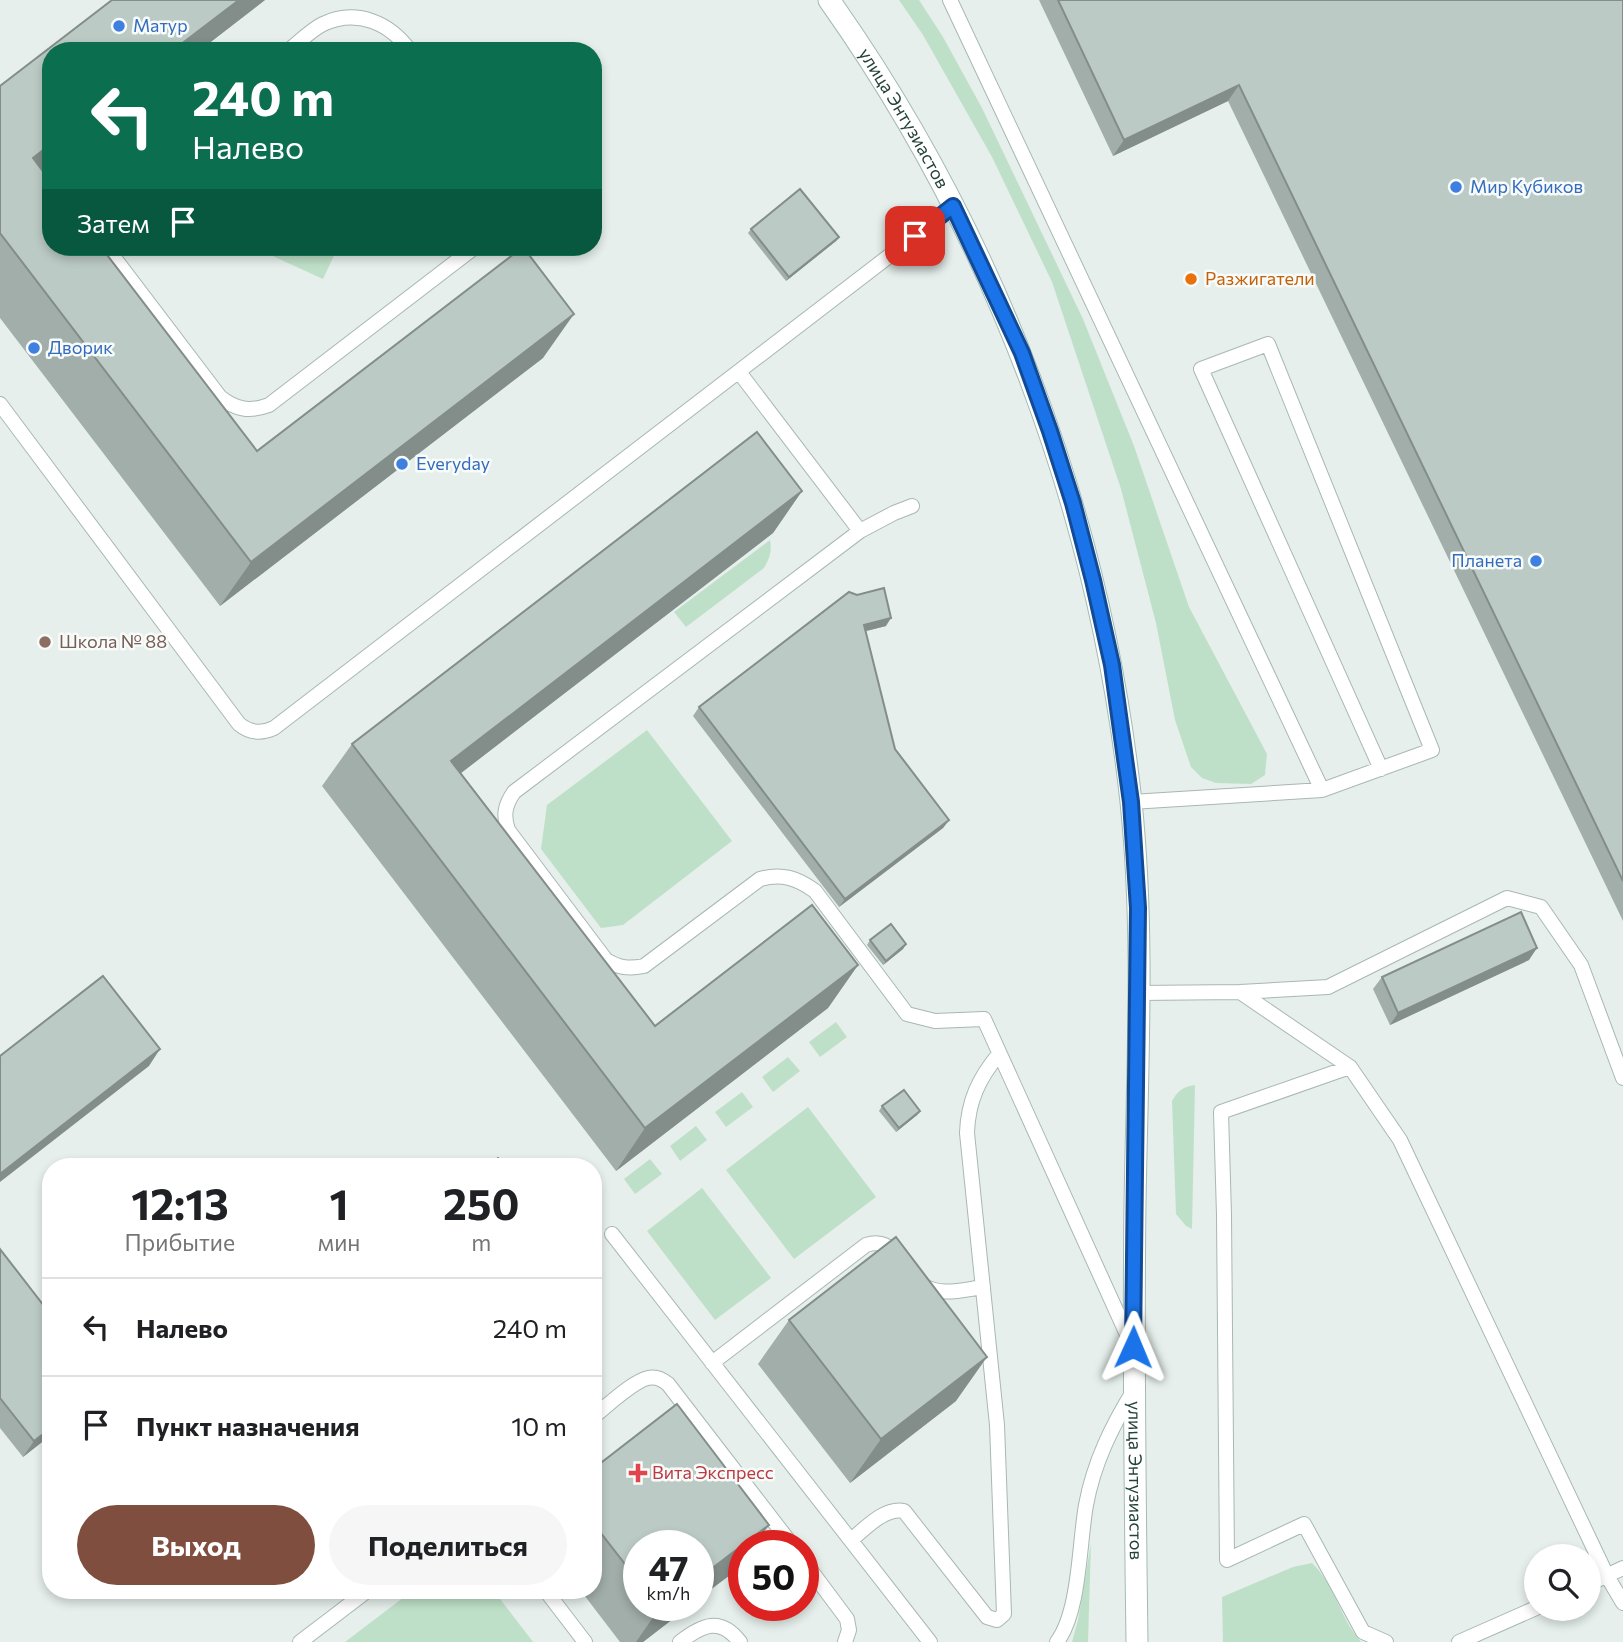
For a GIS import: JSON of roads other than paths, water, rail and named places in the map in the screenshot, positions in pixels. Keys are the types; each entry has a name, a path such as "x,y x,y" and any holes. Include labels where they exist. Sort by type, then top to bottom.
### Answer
{"main road":[{"name":"улица Энтузиастов","path":"829,0 900,111 953,206 1022,353 1073,503 1112,665 1131,802 1138,908 1133,1347 1137,1642"}],"lane":[{"path":"950,0 1322,790"},
{"path":"300,42 323,24 355,18 386,26 403,42"},
{"path":"0,404 239,724 254,732 265,732 274,728 953,206"},
{"path":"113,256 220,397 228,404 241,409 254,410 269,405 463,256"},
{"path":"1131,802 1322,790 1381,769 1432,750 1268,344 1201,369 1381,769"},
{"path":"738,372 860,531"},
{"path":"912,506 860,531 514,792 507,803 505,821 508,830 606,960 613,965 631,969 644,966 760,879 792,877 815,891 907,1014 934,1021 984,1019 1133,1347"},
{"path":"1138,993 1240,992 1328,987 1507,898 1541,907 1581,965 1623,1078"},
{"path":"1240,992 1350,1068 1400,1140 1623,1603"},
{"path":"851,1540 887,1513 904,1511 987,1617 997,1620 1004,1614 997,1425 967,1133 968,1116 977,1085 999,1054"},
{"path":"1350,1068 1221,1112 1227,1560 1304,1524 1363,1632 1386,1642"},
{"path":"612,1234 930,1642"},
{"path":"712,1363 872,1243 886,1244 892,1248 917,1281 933,1291 943,1293 983,1287"},
{"path":"602,1410 641,1380 655,1377 662,1379 780,1530"},
{"path":"1056,1642 1070,1617 1086,1504 1093,1477 1112,1426 1134,1390"},
{"path":"1601,1579 1623,1569"},
{"path":"819,1581 847,1619 849,1630 845,1642"},
{"path":"300,1642 356,1599"},
{"path":"552,1599 585,1642"},
{"path":"1459,1642 1524,1613"},
{"path":"680,1642 695,1630 716,1626 733,1633 740,1642"}],"place":[{"name":"Матур","path":"119,26"},
{"name":"Мир Кубиков","path":"1456,187"},
{"name":"Разжигатели","path":"1191,279"},
{"name":"Дворик","path":"34,348"},
{"name":"Everyday","path":"402,464"},
{"name":"Планета","path":"1536,561"},
{"name":"Школа № 88","path":"45,642"},
{"name":"Вита Экспресс","path":"638,1473"}]}
